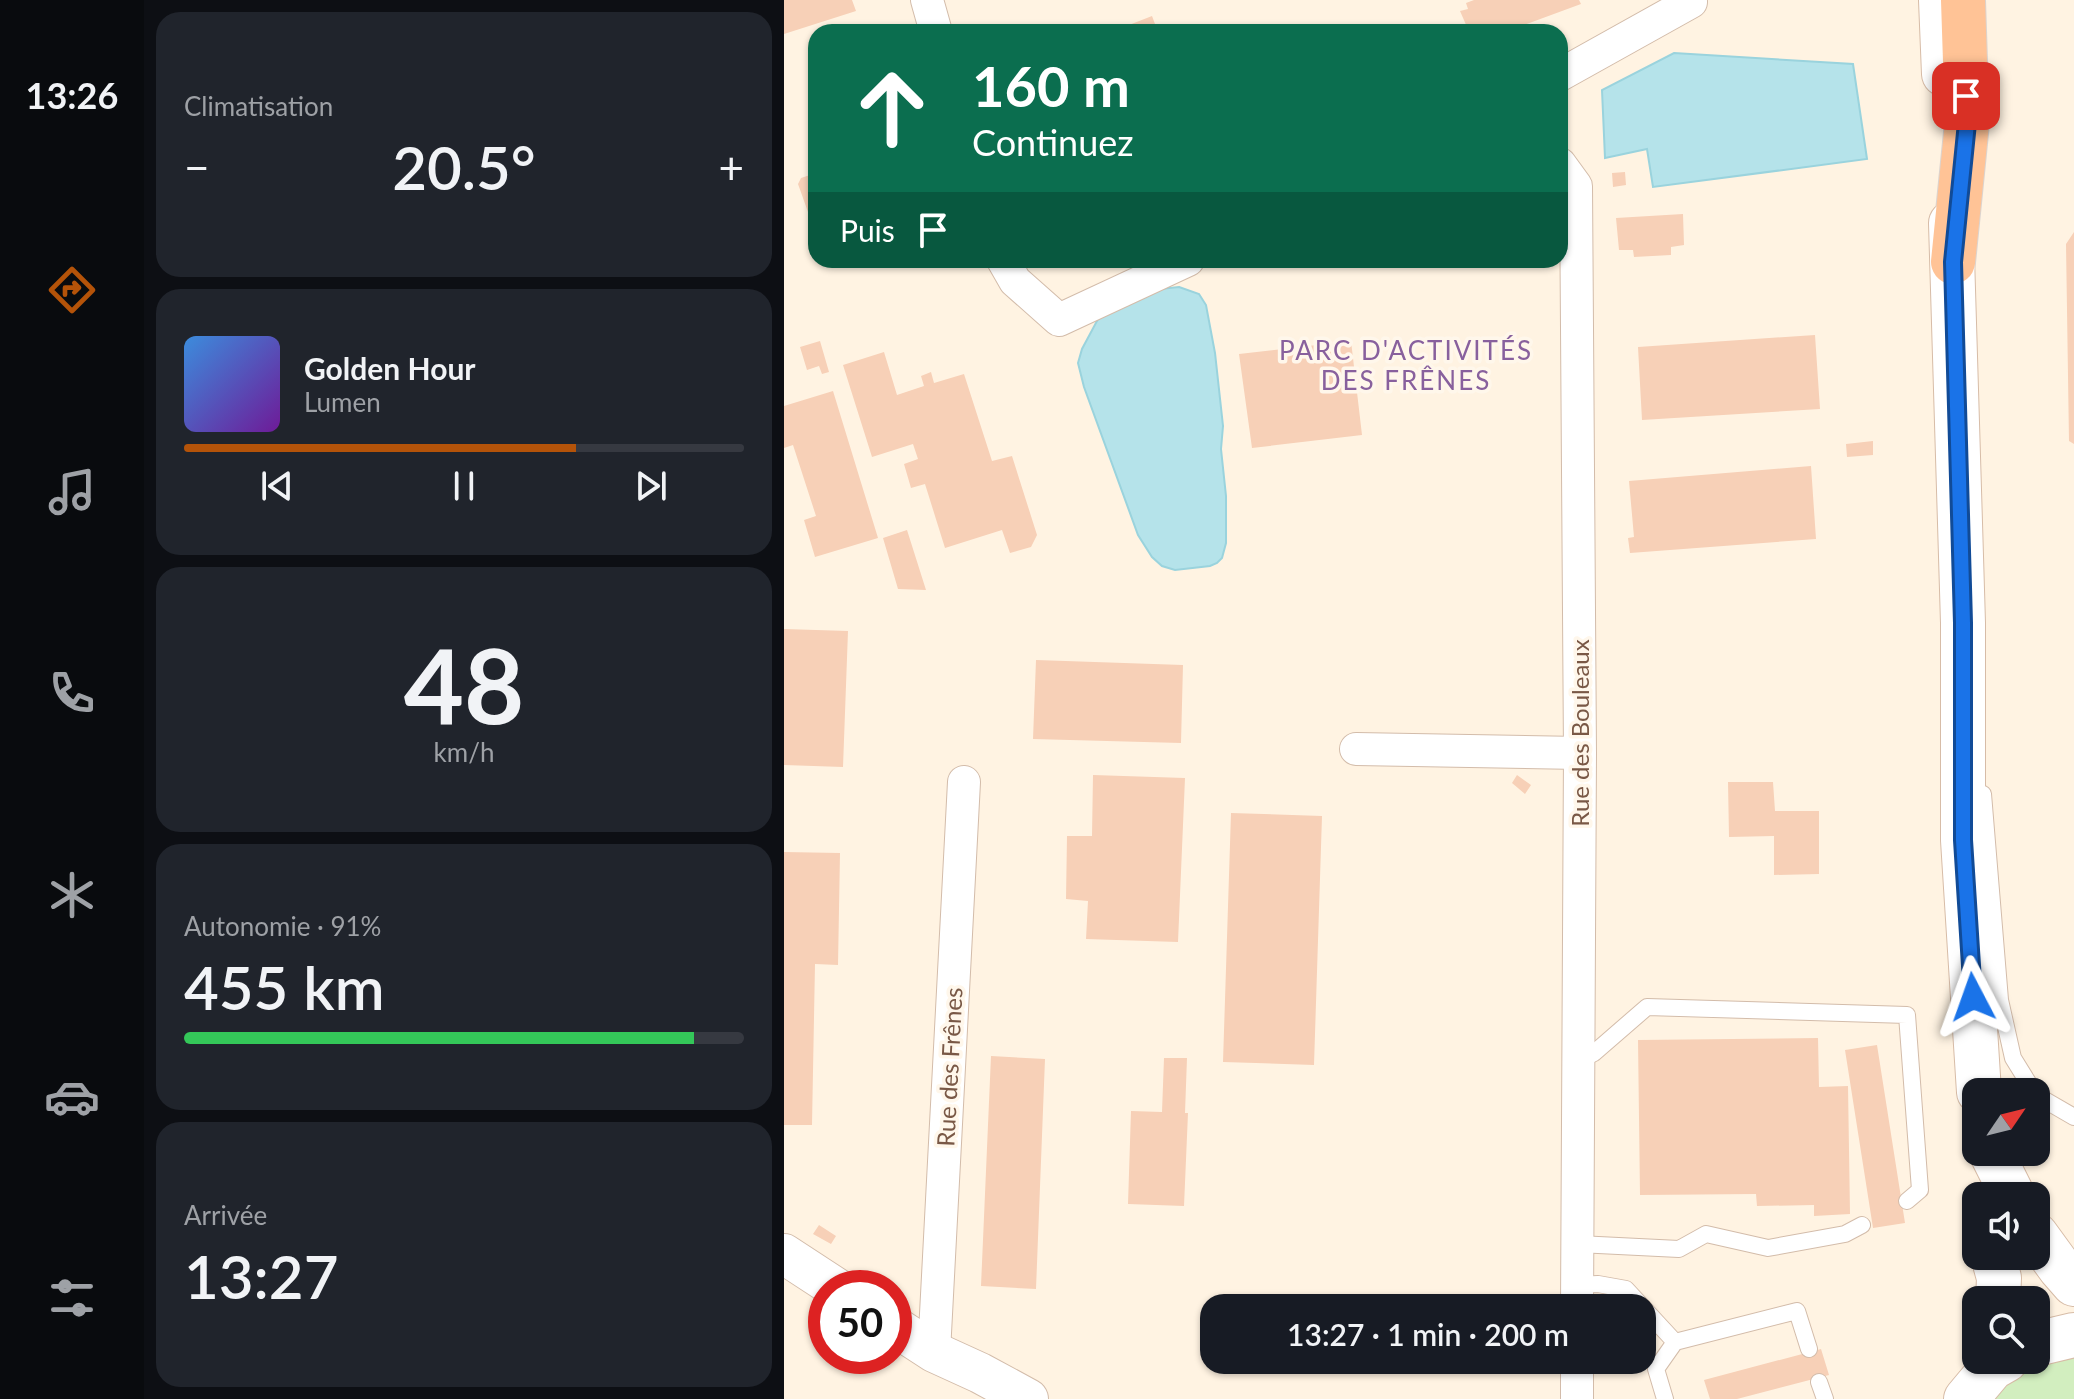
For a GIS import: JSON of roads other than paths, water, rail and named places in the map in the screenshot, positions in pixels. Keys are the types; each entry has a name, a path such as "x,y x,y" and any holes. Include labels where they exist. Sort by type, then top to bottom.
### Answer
{"highway":[{"path":"1953,262 1967,123 1963,0"}],"main road":[{"path":"1941,0 1953,262 1963,623 1963,840 1978,1078"},
{"path":"2050,1254 2074,1284"},
{"path":"2050,1341 2074,1335"}],"street":[{"path":"927,0 934,24"},
{"path":"1568,71 1691,2"},
{"name":"Rue des Bouleaux","path":"1568,175 1576,186 1580,753 1577,1294"},
{"path":"1008,268 1015,281 1059,320 1171,268"},
{"path":"1356,749 1580,753"},
{"name":"Rue des Frênes","path":"934,1352 964,782"},
{"path":"784,1254 808,1270"},
{"path":"912,1338 1028,1399"},
{"path":"1577,1374 1577,1399"}],"lane":[{"path":"1963,623 1979,754"},
{"path":"1982,784 2000,1000 2013,1058 2025,1078"},
{"path":"1578,1061 1594,1053 1647,1007 1907,1015 1920,1190 1907,1201"},
{"path":"2050,1103 2074,1117"},
{"path":"1578,1244 1679,1249 1706,1234 1768,1248 1845,1234 1862,1225"},
{"path":"1582,1294 1598,1284 1626,1289 1631,1294"},
{"path":"1665,1399 1656,1369 1675,1342 1797,1311 1809,1349"},
{"path":"1656,1321 1675,1342"},
{"path":"1819,1382 1825,1399"}],"water":[{"path":"1674,53 1853,64 1867,159 1653,187 1647,149 1605,158 1602,90"},
{"path":"1179,287 1199,294 1206,305 1215,353 1223,426 1221,449 1226,496 1226,543 1222,558 1217,563 1175,570 1162,566 1152,557 1138,535 1078,363 1098,319 1107,310 1160,289"}],"district":[{"name":"PARC D'ACTIVITÉS DES FRÊNES","path":"1406,365"}]}
